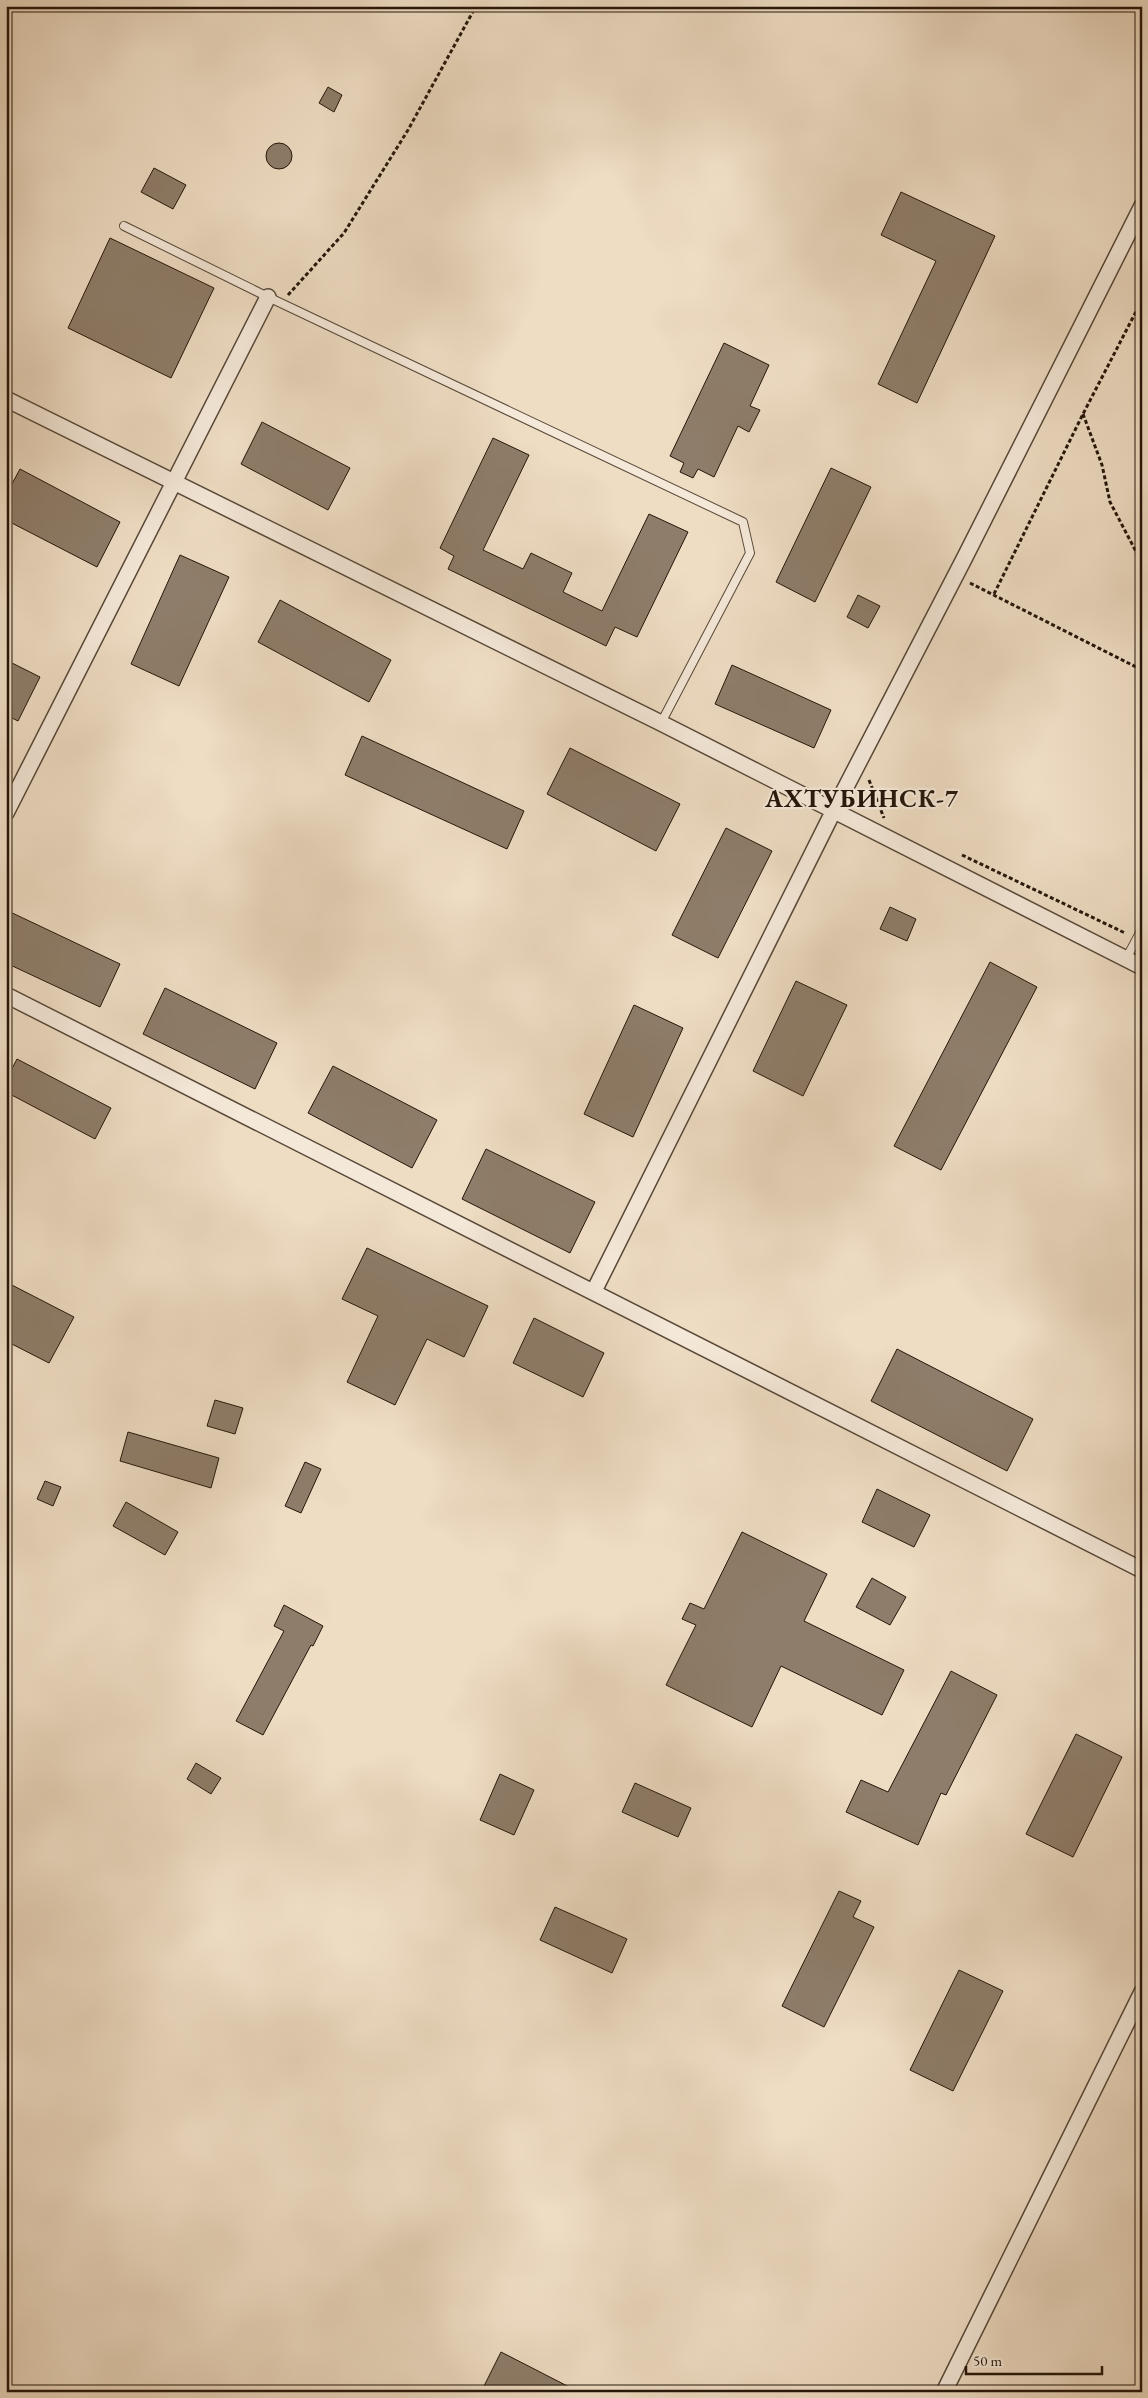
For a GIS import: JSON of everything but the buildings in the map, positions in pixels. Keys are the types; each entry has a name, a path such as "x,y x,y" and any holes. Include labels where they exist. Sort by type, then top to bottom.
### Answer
{"street":[{"path":"594,1291 834,810 964,559 1142,206"},
{"path":"6,813 173,483 274,300"},
{"path":"6,399 661,723 1142,967"},
{"path":"6,995 1142,1570"},
{"path":"944,2392 1142,1992"}],"lane":[{"path":"124,226 274,300 743,522 750,553 661,723"},
{"path":"1126,959 1142,929"}],"path":[{"path":"274,300 344,233 408,130 476,6"},
{"path":"994,594 1082,414 1142,300"},
{"path":"1082,414 1102,465 1110,502 1142,563"},
{"path":"966,581 1142,670"},
{"path":"868,778 884,818 893,822"},
{"path":"956,852 1137,939"}],"district":[{"name":"АХТУБИНСК-7","path":"862,798"}]}
